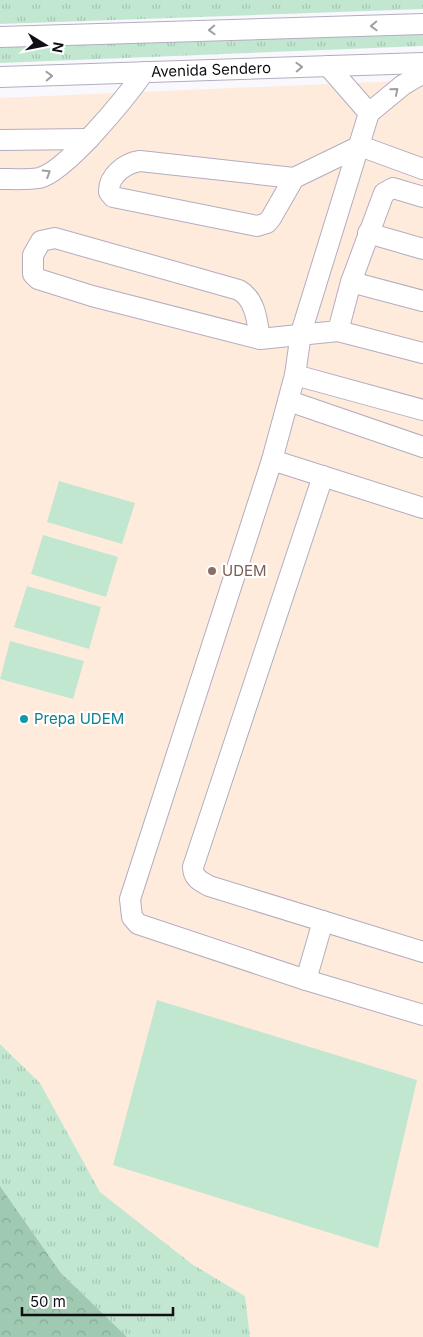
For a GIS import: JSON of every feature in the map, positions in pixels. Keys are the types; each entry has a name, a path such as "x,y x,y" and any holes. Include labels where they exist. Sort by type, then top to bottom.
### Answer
{"street":[{"path":"0,37 423,24"},
{"name":"Avenida Sendero","path":"0,78 423,63"},
{"path":"328,66 369,113"},
{"path":"0,179 40,178 53,170 89,139 122,103 144,72"},
{"path":"423,73 403,85 369,113 301,333 295,376 272,460 133,883 130,908 138,924 306,980 423,1015"},
{"path":"0,140 89,139"},
{"path":"294,178 272,218 267,223 257,226 113,197 109,192 110,182 116,175 127,165 140,161 294,178 360,146 423,170"},
{"path":"338,331 351,282 384,193 393,188 423,197"},
{"path":"368,233 423,249"},
{"path":"260,339 253,305 249,298 239,290 55,238 41,241 33,255 33,274 38,279 92,296 260,339 301,333 338,331 423,353"},
{"path":"351,282 423,301"},
{"path":"295,376 423,410"},
{"path":"289,401 423,447"},
{"path":"272,460 423,508"},
{"path":"323,476 193,867 196,879 209,886 423,952"},
{"path":"306,980 323,921"}],"shaded area":[{"name":"UDEM","path":"423,80 423,1337 250,1337 245,1296 192,1264 100,1192 40,1083 0,1044 0,98"}],"green space":[{"path":"0,0 423,0 423,9 0,24"},
{"path":"423,34 423,46 0,63 0,46"},
{"path":"59,481 135,503 122,544 47,522"},
{"path":"43,535 118,557 106,597 31,574"},
{"path":"27,586 101,607 89,649 14,627"},
{"path":"10,641 84,661 73,699 0,679"},
{"path":"157,1000 417,1080 378,1248 113,1165"},
{"path":"0,1044 40,1083 100,1192 192,1264 245,1296 250,1337 127,1337 61,1273 0,1186"},
{"path":"0,1186 61,1273 127,1337 0,1337"}],"place":[{"name":"UDEM","path":"212,571"},
{"name":"Prepa UDEM","path":"24,719"}]}
